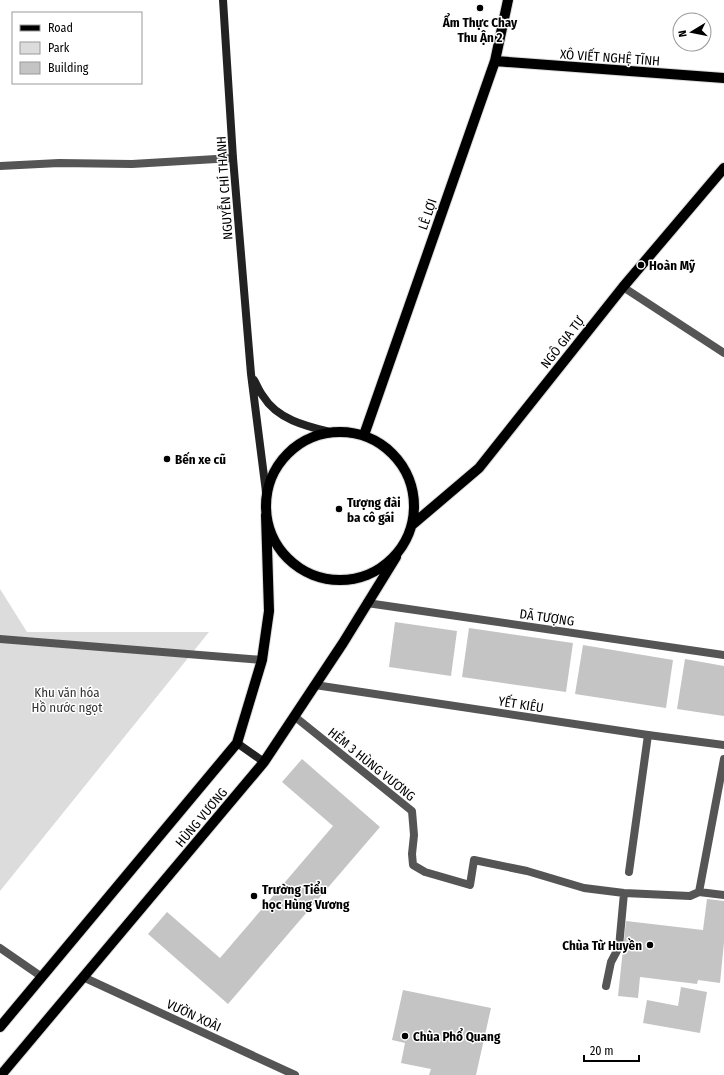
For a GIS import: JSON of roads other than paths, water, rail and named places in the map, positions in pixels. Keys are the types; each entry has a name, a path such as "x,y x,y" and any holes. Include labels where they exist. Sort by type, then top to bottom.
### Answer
{"main road":[{"name":"NGUYỄN CHÍ THANH","path":"223,0 251,374 266,492"},
{"name":"LÊ LỢI","path":"364,435 494,61 508,0"},
{"name":"XÔ VIẾT NGHỆ TĨNH","path":"494,61 724,78"},
{"name":"NGÔ GIA TỰ","path":"412,525 479,468 623,287 724,168"},
{"name":"NGUYỄN CHÍ THANH","path":"251,374 263,398 280,415 305,426 330,432"},
{"path":"396,557 377,572 354,581 329,581 306,574 286,559 272,539 266,515 266,492 274,470 288,452 308,439 330,432 347,432 364,435 384,446 399,461 410,481 415,502 412,525"},
{"name":"HÙNG VƯƠNG","path":"0,1027 237,743 262,660 269,611 266,515"},
{"name":"HÙNG VƯƠNG","path":"1,1075 264,762 396,557 412,525"},
{"path":"237,743 264,762"}],"street":[{"path":"0,166 59,163 132,164 234,158"},
{"path":"623,287 724,353"},
{"name":"DÃ TƯỢNG","path":"367,603 724,655"},
{"path":"0,639 262,660"},
{"name":"YẾT KIÊU","path":"315,685 724,745"},
{"name":"HẺM 3 HÙNG VƯƠNG","path":"294,716 412,811 414,835 412,854 413,865 425,872 470,885 474,860 527,871 584,888 624,893 690,896 699,892 724,895"},
{"path":"628,872 648,735"},
{"path":"699,892 724,759"},
{"path":"606,986 611,962 619,947 624,893"},
{"path":"0,948 42,977"},
{"name":"VƯỜN XOÀI","path":"83,977 293,1075"}],"place":[{"name":"Ẩm Thực Chay Thu Ận 2","path":"480,8"},
{"name":"Hoàn Mỹ","path":"641,265"},
{"name":"Bến xe cũ","path":"167,459"},
{"name":"Tượng đài ba cô gái","path":"339,509"},
{"name":"Trường Tiểu học Hùng Vương","path":"254,896"},
{"name":"Chùa Từ Huyền","path":"650,945"},
{"name":"Chùa Phổ Quang","path":"405,1036"}],"park label":[{"name":"Khu văn hóa Hồ nước ngọt","path":"67,700"}]}
